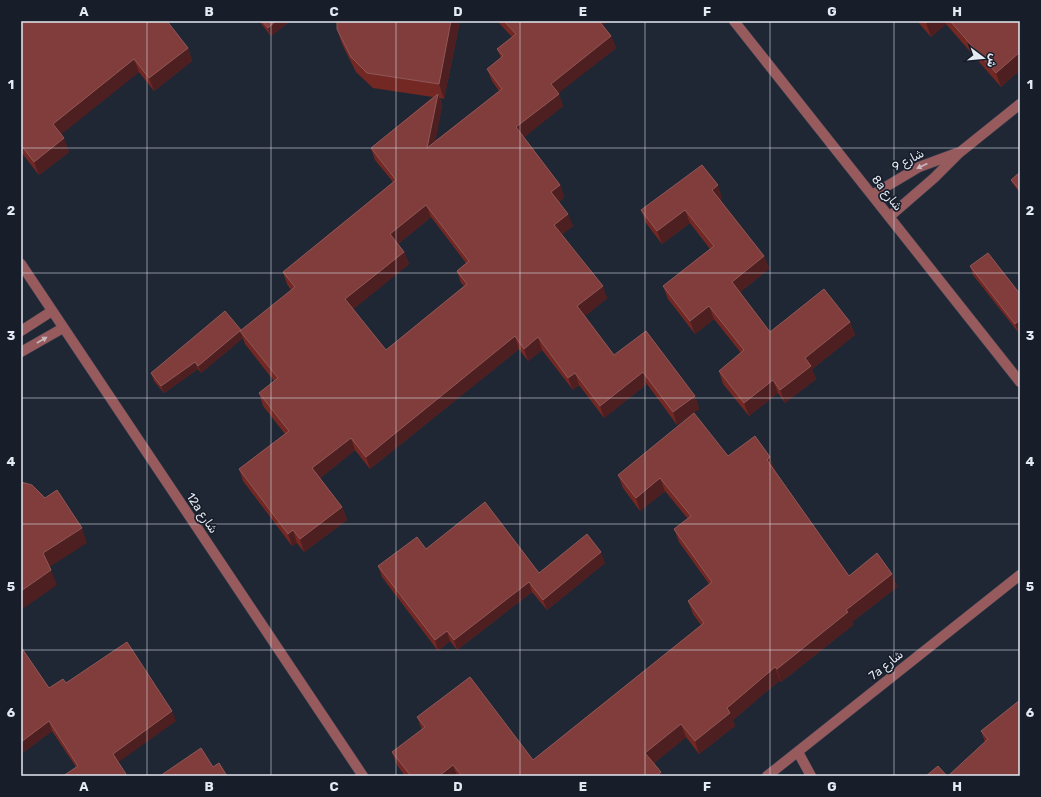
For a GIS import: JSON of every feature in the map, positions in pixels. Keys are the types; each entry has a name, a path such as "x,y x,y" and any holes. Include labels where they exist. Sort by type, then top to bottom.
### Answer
{"street":[{"name":"8a شارع","path":"734,21 1020,382"},
{"name":"شارع 9","path":"889,217 934,178 959,153 1020,104"},
{"name":"شارع 9","path":"872,195 919,167 959,153"},
{"name":"12a شارع","path":"21,264 362,776"},
{"path":"21,331 52,311"},
{"path":"21,352 63,328"},
{"name":"7a شارع","path":"770,775 1020,575"},
{"path":"798,752 811,776"}],"building":[{"path":"21,21 167,21 188,48 149,78 134,59 53,124 64,138 34,162 21,145"},
{"path":"262,21 276,21 268,28"},
{"path":"337,21 451,21 439,84 367,73 351,57 337,29"},
{"path":"504,21 599,21 611,36 551,84 559,94 516,127 560,185 551,192 568,214 554,225 603,286 577,306 614,355 646,331 695,396 673,412 643,372 600,406 575,373 568,378 538,337 524,349 515,336 366,457 351,438 312,468 342,507 300,539 293,530 288,534 239,469 289,431 259,393 278,378 240,331 295,287 283,272 396,180 371,148 438,94 427,148 502,89 487,69 503,56 497,49 516,34","holes":["426,205 469,261 457,271 467,284 386,350 345,299 404,252 390,234"]},
{"path":"950,21 1020,21 1020,52 996,73"},
{"path":"702,165 718,185 712,190 764,256 732,282 770,332 824,289 850,322 805,358 811,366 780,390 773,380 744,403 719,371 744,350 709,306 690,321 663,286 714,246 685,210 657,231 641,210"},
{"path":"1020,172 1020,190 1011,180"},
{"path":"988,253 1020,294 1020,320 1015,324 970,266"},
{"path":"225,311 241,330 198,366 195,362 161,386 151,373"},
{"path":"694,413 728,456 755,436 770,457 767,460 849,576 877,553 892,574 846,610 848,612 777,669 775,667 727,708 730,713 695,741 681,724 645,753 661,772 656,776 462,776 453,765 439,776 411,776 392,752 425,727 417,717 470,677 533,760 704,623 688,601 712,582 674,529 691,516 660,478 636,498 618,475"},
{"path":"21,482 32,485 45,498 57,490 82,528 43,553 51,570 21,591"},
{"path":"485,502 539,573 587,534 601,552 543,600 529,582 454,640 447,631 435,640 378,566 417,537 426,549"},
{"path":"127,642 172,711 113,754 126,774 124,776 63,776 78,766 49,721 21,742 21,647 49,688 63,679 66,683"},
{"path":"1020,700 1020,776 948,776 988,739 981,731"},
{"path":"201,748 213,767 219,763 227,776 160,776"},
{"path":"938,766 947,776 926,776"}]}
